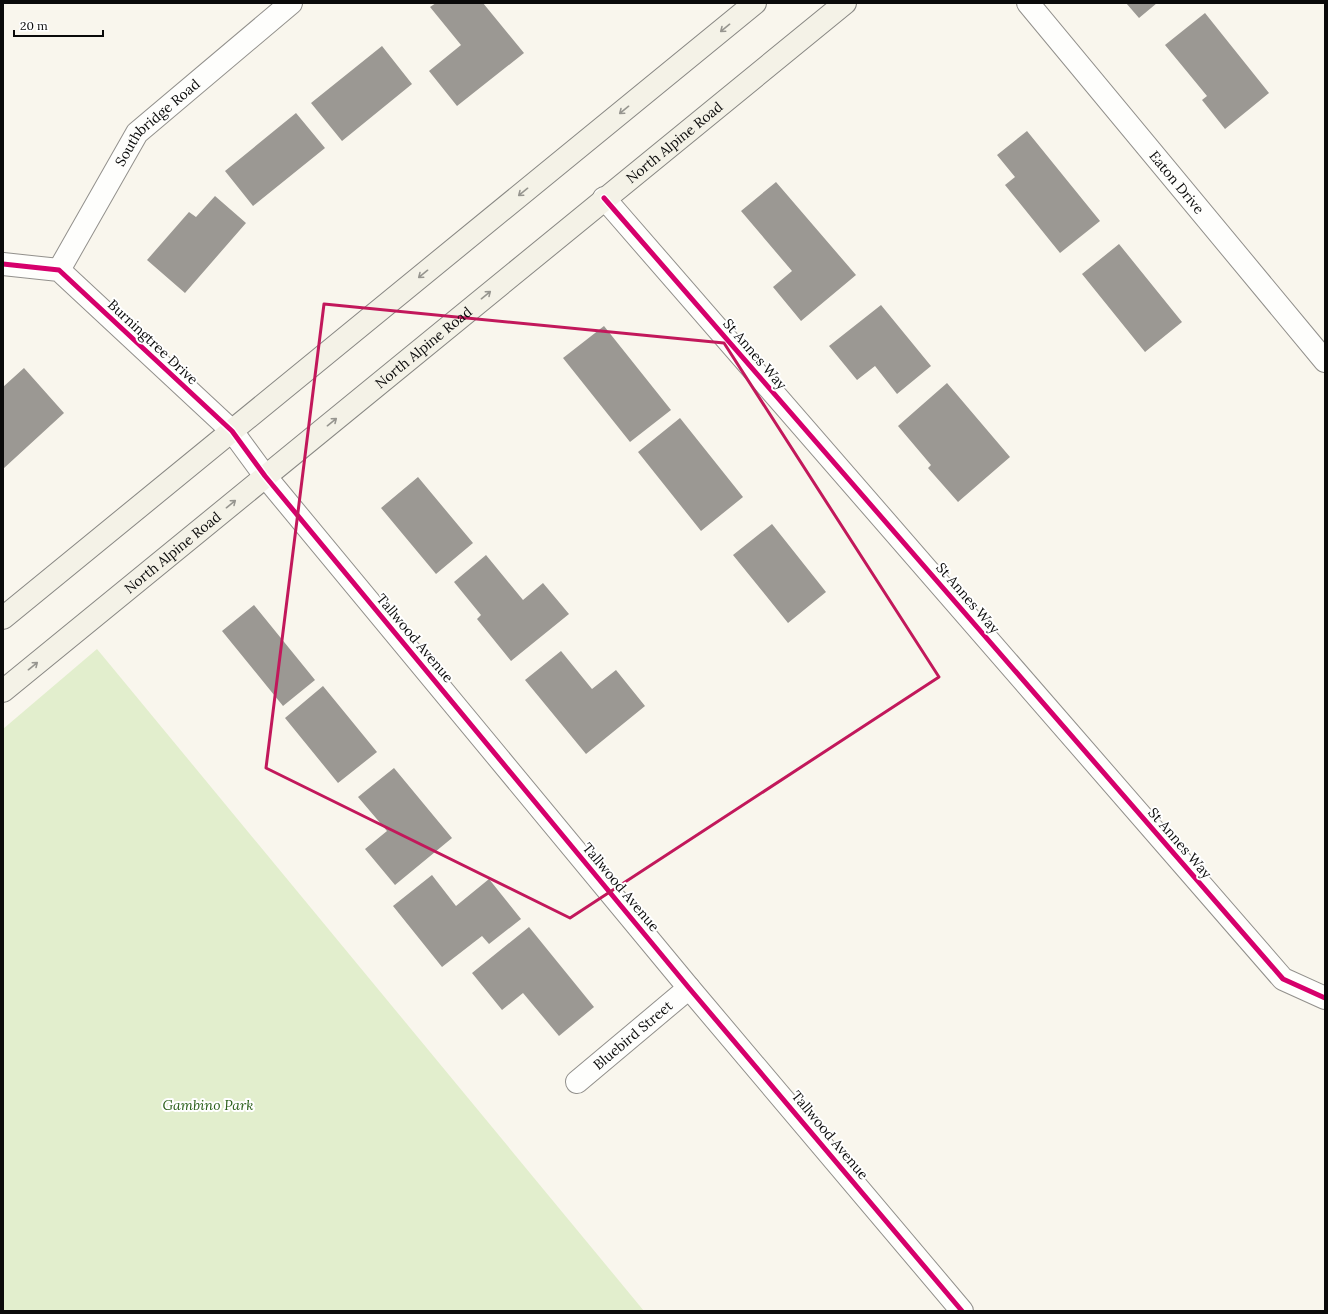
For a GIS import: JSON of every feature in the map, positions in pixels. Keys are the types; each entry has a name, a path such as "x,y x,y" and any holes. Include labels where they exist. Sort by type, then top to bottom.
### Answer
{"main road":[{"path":"3,618 755,3"},
{"name":"North Alpine Road","path":"3,691 604,198 845,3"}],"street":[{"name":"Southbridge Road","path":"59,270 137,133 291,3"},
{"name":"Eaton Drive","path":"1028,3 1325,361"},
{"name":"St Annes Way","path":"604,198 1282,979 1325,998"},
{"path":"3,264 59,270"},
{"name":"Burningtree Drive","path":"59,270 232,431 265,476"},
{"name":"Tallwood Avenue","path":"265,476 689,988 962,1311"},
{"name":"Bluebird Street","path":"577,1082 689,988"}],"highlighted area":[{"path":"324,304 724,343 939,677 570,918 266,768"}],"green space":[{"name":"Gambino Park","path":"97,649 644,1311 3,1311 3,729"}],"building":[{"path":"436,3 483,3 524,53 457,106 429,71 461,45 430,7"},
{"path":"1126,3 1157,3 1139,18"},
{"path":"1205,13 1269,93 1225,129 1202,100 1207,96 1165,45"},
{"path":"382,46 412,84 342,141 311,103"},
{"path":"296,113 325,148 253,206 225,171"},
{"path":"1027,131 1100,221 1060,253 1005,185 1015,177 997,155"},
{"path":"776,182 856,275 801,321 773,287 792,271 741,211"},
{"path":"215,196 246,223 185,293 147,260 189,212 196,217"},
{"path":"1119,244 1182,322 1145,352 1082,274"},
{"path":"881,305 931,366 897,394 875,366 857,380 829,346"},
{"path":"604,326 671,410 630,442 563,358"},
{"path":"24,368 64,413 3,469 3,387"},
{"path":"947,383 1010,457 958,502 928,468 931,465 898,426"},
{"path":"680,418 743,497 701,531 638,452"},
{"path":"418,477 473,543 436,574 381,508"},
{"path":"772,524 826,592 788,623 733,555"},
{"path":"486,555 523,600 543,583 569,614 511,661 477,619 481,615 454,582"},
{"path":"254,605 315,680 283,706 222,631"},
{"path":"561,651 592,689 616,670 645,706 586,754 525,680"},
{"path":"323,686 377,752 338,783 285,718"},
{"path":"394,768 452,838 395,885 365,849 387,831 358,797"},
{"path":"432,875 456,906 489,879 521,919 489,944 482,936 442,967 393,906"},
{"path":"529,927 594,1007 559,1036 523,993 502,1010 472,973"}],"cycle path":[{"path":"604,198 1283,979 1325,998"},
{"path":"3,264 59,270 232,431 265,476 689,988 962,1311"}]}
